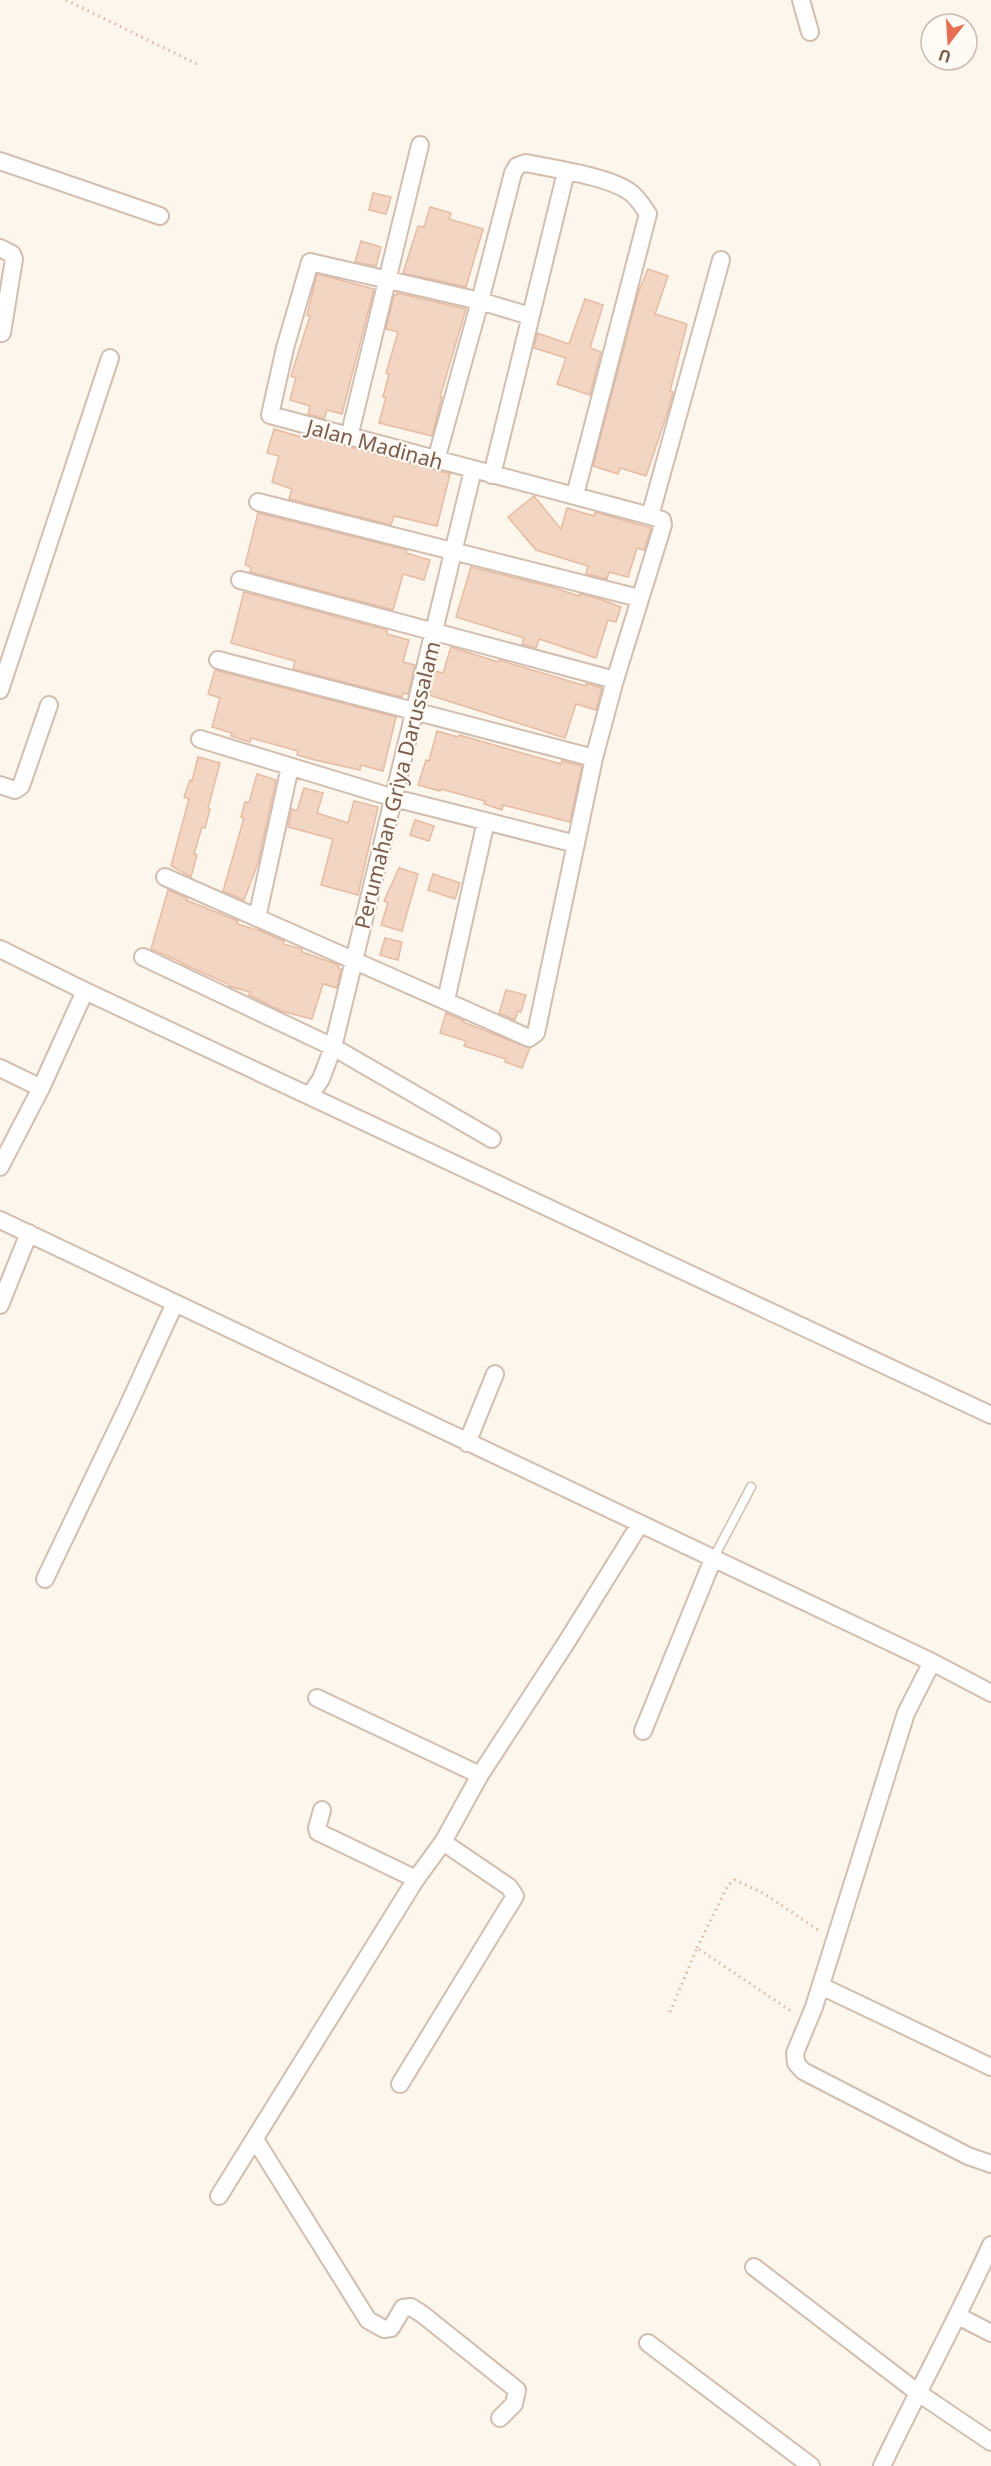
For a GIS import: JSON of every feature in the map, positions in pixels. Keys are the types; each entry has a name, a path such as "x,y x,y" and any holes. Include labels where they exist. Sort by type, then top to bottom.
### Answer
{"street":[{"path":"801,0 810,32"},
{"path":"349,437 420,145"},
{"path":"0,161 160,216"},
{"path":"436,460 513,172 517,166 526,163 596,179 627,190 638,199 648,214 575,495"},
{"path":"492,475 566,172"},
{"path":"0,248 12,254 14,260 1,335"},
{"path":"165,877 530,1038 535,1036 594,758 639,598 663,525 662,520 650,516 721,260"},
{"name":"Jalan Madinah","path":"386,280 310,262 270,415 473,471 575,495 650,516"},
{"path":"386,280 530,316"},
{"path":"0,690 110,358"},
{"name":"Perumahan Griya Darussalam","path":"310,1095 321,1079 330,1054 473,471"},
{"path":"258,502 639,598"},
{"path":"240,580 615,680"},
{"path":"218,660 594,758"},
{"path":"0,785 15,790 21,786 49,705"},
{"path":"200,739 394,798 576,844"},
{"path":"257,918 291,767"},
{"path":"446,1000 486,821"},
{"path":"0,949 85,991 991,1415"},
{"path":"143,957 492,1139"},
{"path":"0,1167 41,1088 85,991"},
{"path":"0,1068 41,1088"},
{"path":"0,1220 175,1303 473,1429 640,1524 716,1552 991,1693"},
{"path":"0,1305 29,1233"},
{"path":"45,1579 175,1303"},
{"path":"473,1429 495,1374"},
{"path":"219,2196 256,2141 416,1879 443,1842 480,1775 640,1524"},
{"path":"643,1731 716,1552"},
{"path":"932,1662 906,1713 821,1986 795,2053 795,2063 803,2071 968,2156 991,2164"},
{"path":"317,1698 480,1775"},
{"path":"322,1810 318,1832 416,1879"},
{"path":"400,2084 515,1896 509,1887 443,1842"},
{"path":"821,1986 991,2067"},
{"path":"256,2141 369,2320 384,2329 391,2328 403,2308 411,2307 422,2314 517,2390 514,2404 500,2418"},
{"path":"882,2466 917,2392 958,2316 991,2245"},
{"path":"754,2267 917,2392 991,2442"},
{"path":"958,2316 991,2333"},
{"path":"648,2343 811,2466"}],"lane":[{"path":"716,1552 751,1487"}],"path":[{"path":"66,0 199,65"},
{"path":"670,2012 697,1948 728,1885 735,1880 765,1893 835,1942"},
{"path":"697,1948 808,2022"}],"building":[{"path":"373,193 391,197 386,214 369,210"},
{"path":"430,207 451,213 449,219 483,229 466,287 403,273 418,226 424,227"},
{"path":"361,241 381,247 376,266 355,262"},
{"path":"648,269 668,276 655,314 687,324 670,391 673,392 668,411 646,476 620,468 618,474 593,466 638,293"},
{"path":"317,274 374,289 342,414 327,410 324,419 308,414 310,406 290,400 296,378 291,376 310,316 307,315"},
{"path":"397,293 466,309 440,397 442,397 432,436 379,423 386,397 383,397 389,374 386,373 398,332 386,329 394,295"},
{"path":"585,299 603,305 590,348 601,352 590,395 557,384 566,358 534,348 537,333 569,344"},
{"path":"274,429 301,437 302,434 450,474 437,526 394,516 391,525 289,499 292,489 272,482 279,456 267,453"},
{"path":"534,496 561,529 567,508 594,516 595,512 651,528 644,550 637,548 628,577 609,572 607,579 586,574 588,566 536,550 508,517"},
{"path":"258,513 407,550 406,553 430,560 424,580 403,574 393,610 250,572 251,567 245,565"},
{"path":"471,567 579,596 580,594 600,599 621,607 616,622 608,620 596,658 539,639 536,648 522,644 524,638 456,617"},
{"path":"244,592 387,630 387,634 409,640 403,662 415,665 408,694 403,693 402,697 293,669 295,661 231,643"},
{"path":"451,647 586,686 586,683 602,688 596,710 576,704 565,738 429,695 435,671 443,673"},
{"path":"215,670 396,717 383,771 361,765 360,770 315,760 297,755 298,751 251,738 250,742 212,727 220,698 208,694"},
{"path":"437,731 561,764 562,761 582,766 570,822 503,805 502,810 484,804 485,801 418,785 426,760 429,761"},
{"path":"198,757 220,763 205,828 202,827 194,854 197,855 191,877 171,866 189,799 184,797 190,780 192,781"},
{"path":"257,774 276,780 258,863 244,900 223,891 244,818 241,817 245,802 249,803"},
{"path":"304,788 323,793 317,813 348,823 354,801 378,807 358,895 321,885 333,839 288,827 292,809 297,811"},
{"path":"415,820 434,826 429,841 410,835"},
{"path":"399,868 418,874 402,931 381,925 388,903 384,901"},
{"path":"433,874 460,883 455,899 428,890"},
{"path":"168,890 187,898 186,900 238,921 237,924 261,931 284,941 283,944 302,949 302,952 339,965 338,968 341,969 337,988 323,984 312,1019 281,1011 249,995 250,992 229,986 151,949"},
{"path":"385,938 402,942 398,960 380,955"},
{"path":"506,990 526,995 521,1012 518,1011 515,1020 499,1013"},
{"path":"446,1013 530,1048 522,1068 505,1062 506,1059 464,1046 466,1041 440,1033"}]}
